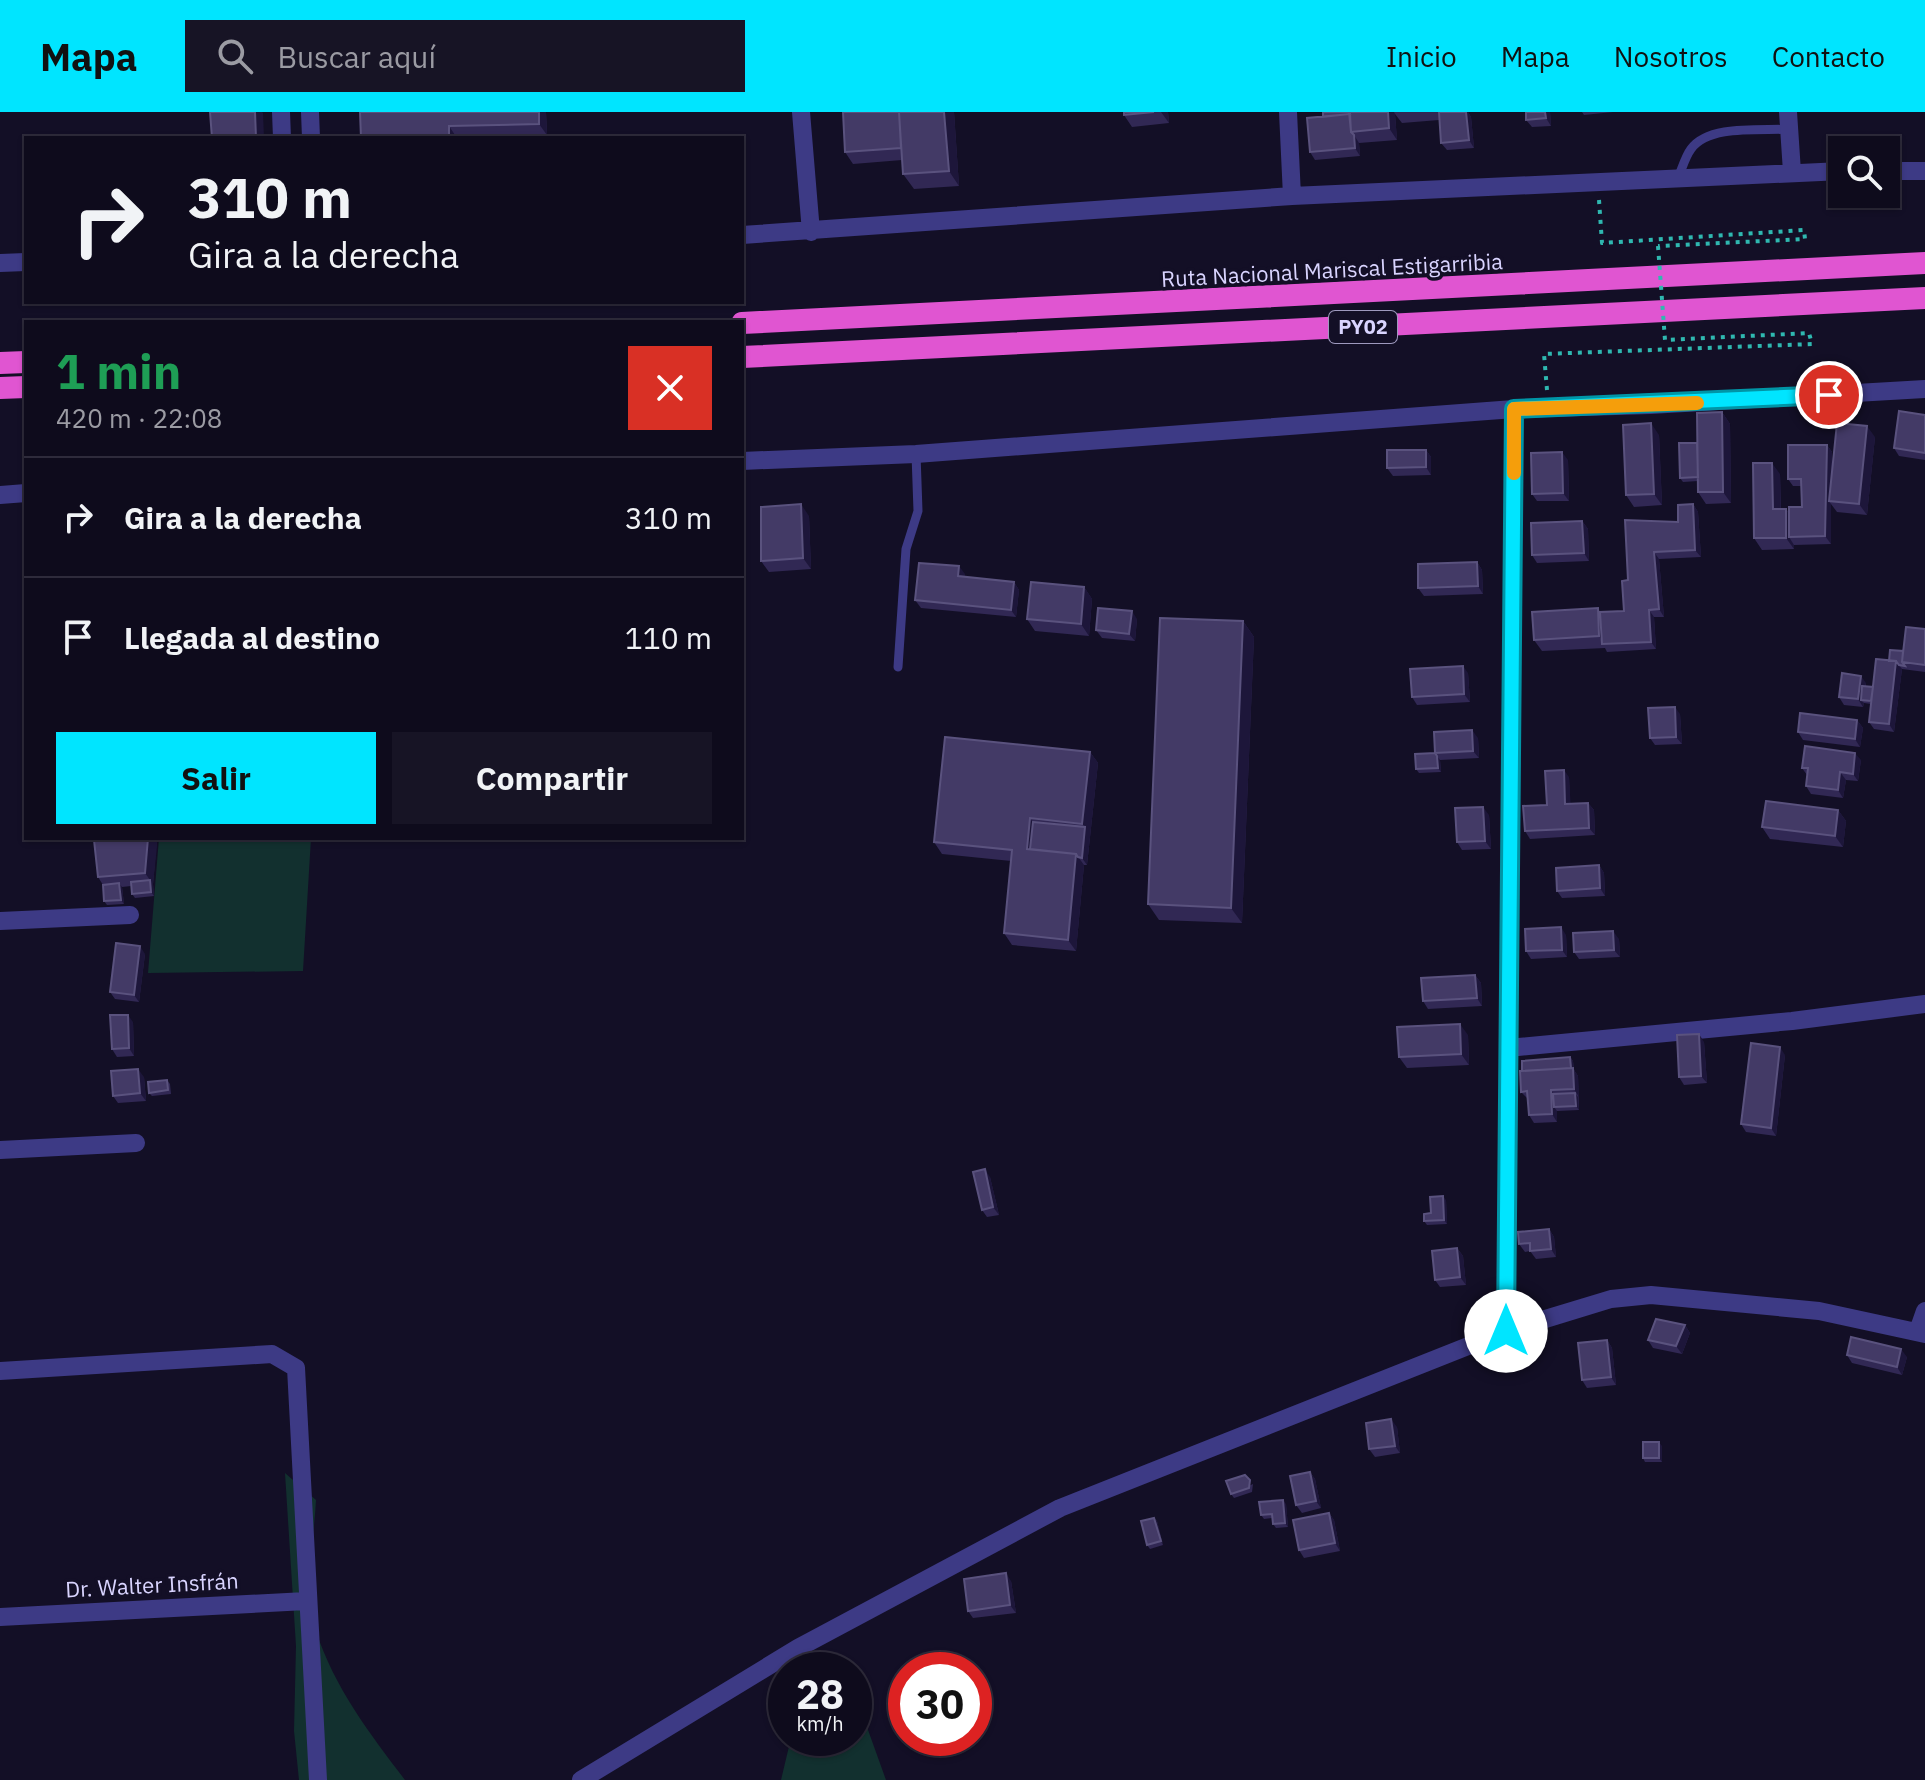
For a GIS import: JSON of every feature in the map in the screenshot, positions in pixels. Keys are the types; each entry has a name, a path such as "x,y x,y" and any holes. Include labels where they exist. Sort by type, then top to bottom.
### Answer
{"highway":[{"name":"Ruta Nacional Mariscal Estigarribia","path":"744,323 1626,281 1925,263"},
{"name":"PY02","path":"744,357 1925,298"},
{"path":"0,363 24,362"},
{"path":"0,388 24,387"}],"street":[{"path":"281,112 282,136"},
{"path":"310,112 311,136"},
{"path":"801,112 811,232"},
{"path":"1288,112 1292,196"},
{"path":"1788,121 1792,172"},
{"path":"744,235 1292,196 1828,171"},
{"path":"1900,171 1925,171"},
{"path":"0,263 24,262"},
{"path":"744,461 916,454 1514,409 1925,389"},
{"path":"1506,1331 1514,409"},
{"path":"0,495 24,493"},
{"path":"0,921 130,915"},
{"path":"1508,1048 1792,1021 1925,1004"},
{"path":"0,1150 136,1143"},
{"path":"581,1780 798,1648 1060,1508 1506,1331 1611,1299 1651,1295 1819,1311 1922,1333 1925,1311"},
{"path":"0,1371 272,1354 296,1368 306,1601 318,1780"},
{"name":"Dr. Walter Insfrán","path":"0,1617 306,1601"}],"lane":[{"path":"1678,178 1692,148 1703,138 1788,121"},
{"path":"898,667 906,549 918,511 916,454"}],"path":[{"path":"1548,408 1544,354 1812,344 1809,333 1665,340 1658,246 1805,239 1804,230 1602,243 1598,182"}],"green space":[{"path":"159,840 311,840 303,971 148,973"},
{"path":"285,1473 316,1500 310,1599 312,1616 324,1652 354,1709 405,1780 299,1780 294,1731 296,1646"},
{"path":"872,1741 886,1780 781,1780 787,1756 872,1756"}],"building":[{"path":"210,112 255,112 256,136 212,136"},
{"path":"360,112 539,112 539,124 449,126 449,136 361,136"},
{"path":"843,112 899,112 901,148 845,152"},
{"path":"899,112 944,112 949,171 903,174"},
{"path":"1124,112 1154,112 1124,115"},
{"path":"1323,112 1349,112 1350,114 1323,117"},
{"path":"1349,112 1388,112 1389,128 1351,132"},
{"path":"1439,112 1466,112 1469,140 1441,143"},
{"path":"1526,112 1545,112 1546,118 1526,120"},
{"path":"1350,114 1355,148 1310,152 1307,118"},
{"path":"1844,402 1844,411 1820,412 1820,403"},
{"path":"1899,411 1925,415 1925,453 1894,448"},
{"path":"1722,412 1723,492 1698,492 1697,413"},
{"path":"1651,423 1654,494 1626,495 1623,425"},
{"path":"1837,423 1867,426 1859,504 1829,501"},
{"path":"1679,443 1697,443 1698,477 1680,478"},
{"path":"1788,445 1827,445 1825,536 1789,537 1789,507 1802,507 1801,479 1788,479"},
{"path":"1387,450 1426,450 1426,467 1387,468"},
{"path":"1562,452 1563,493 1532,494 1531,453"},
{"path":"1753,463 1772,463 1773,509 1786,509 1786,538 1754,538"},
{"path":"801,504 803,558 761,561 761,507"},
{"path":"1693,504 1695,550 1654,552 1659,609 1649,610 1651,642 1602,644 1600,612 1624,611 1622,581 1628,580 1625,520 1678,522 1678,505"},
{"path":"1582,521 1584,553 1532,555 1531,523"},
{"path":"1477,562 1478,586 1418,588 1418,564"},
{"path":"919,563 959,566 958,576 1014,582 1011,610 915,600"},
{"path":"1031,582 1084,587 1081,624 1027,619"},
{"path":"1098,608 1132,611 1129,634 1096,630"},
{"path":"1598,608 1599,636 1534,640 1532,612"},
{"path":"1160,618 1243,621 1231,908 1148,904"},
{"path":"1906,627 1925,629 1925,665 1902,662"},
{"path":"1890,650 1903,651 1902,662 1905,666 1889,661"},
{"path":"1876,659 1896,661 1889,724 1869,722"},
{"path":"1463,666 1464,694 1412,697 1410,669"},
{"path":"1842,673 1861,676 1858,699 1839,697"},
{"path":"1862,686 1873,687 1871,701 1861,700"},
{"path":"1675,707 1676,737 1650,738 1648,708"},
{"path":"1800,713 1857,720 1855,739 1798,732"},
{"path":"1472,730 1473,751 1435,753 1434,732"},
{"path":"945,737 1090,752 1082,824 1030,818 1027,849 1076,854 1068,940 1004,933 1012,850 934,842"},
{"path":"1805,746 1855,753 1853,774 1840,772 1838,790 1806,786 1808,768 1802,768"},
{"path":"1435,753 1438,768 1416,769 1415,754"},
{"path":"1564,770 1565,804 1588,803 1589,828 1525,831 1523,806 1547,805 1545,771"},
{"path":"1766,801 1838,810 1835,836 1762,827"},
{"path":"1483,807 1485,841 1457,842 1455,808"},
{"path":"1033,822 1085,827 1082,858 1076,854 1030,849"},
{"path":"94,840 148,840 145,873 98,877"},
{"path":"1599,865 1600,888 1557,891 1556,868"},
{"path":"150,880 151,892 132,894 131,882"},
{"path":"119,883 121,900 104,901 103,885"},
{"path":"1561,927 1562,950 1526,951 1525,929"},
{"path":"1613,931 1614,950 1574,952 1573,933"},
{"path":"116,943 140,946 134,995 110,992"},
{"path":"1475,975 1477,998 1423,1001 1421,978"},
{"path":"110,1015 128,1015 129,1048 112,1049"},
{"path":"1460,1024 1461,1054 1399,1057 1397,1027"},
{"path":"1699,1034 1701,1076 1679,1077 1677,1035"},
{"path":"1751,1043 1780,1047 1771,1128 1741,1124"},
{"path":"1570,1057 1571,1068 1522,1071 1522,1061"},
{"path":"1573,1068 1574,1089 1551,1090 1552,1114 1529,1115 1527,1091 1521,1092 1520,1071"},
{"path":"138,1069 140,1093 113,1096 111,1071"},
{"path":"167,1080 168,1090 149,1093 148,1082"},
{"path":"1575,1093 1576,1106 1554,1107 1553,1094"},
{"path":"985,1169 993,1207 982,1210 973,1172"},
{"path":"1443,1196 1444,1220 1424,1221 1424,1214 1431,1213 1430,1197"},
{"path":"1549,1229 1551,1249 1530,1251 1530,1243 1519,1244 1518,1232"},
{"path":"1457,1248 1460,1277 1435,1280 1432,1251"},
{"path":"1656,1319 1685,1325 1676,1346 1648,1340"},
{"path":"1851,1337 1901,1349 1897,1367 1847,1355"},
{"path":"1607,1340 1611,1377 1582,1380 1578,1343"},
{"path":"1391,1419 1395,1446 1369,1449 1366,1423"},
{"path":"1643,1442 1659,1442 1659,1458 1643,1458"},
{"path":"1310,1472 1316,1501 1296,1505 1290,1476"},
{"path":"1245,1475 1250,1480 1249,1488 1231,1494 1226,1481"},
{"path":"1283,1500 1285,1523 1273,1524 1272,1514 1261,1515 1259,1502"},
{"path":"1329,1513 1335,1543 1299,1550 1293,1520"},
{"path":"1154,1518 1161,1541 1147,1545 1141,1521"},
{"path":"1006,1573 1010,1605 968,1611 964,1579"}],"slow traffic":[{"path":"1514,473 1514,409 1697,403"}],"route":[{"path":"1506,1331 1514,409 1829,395"}]}
